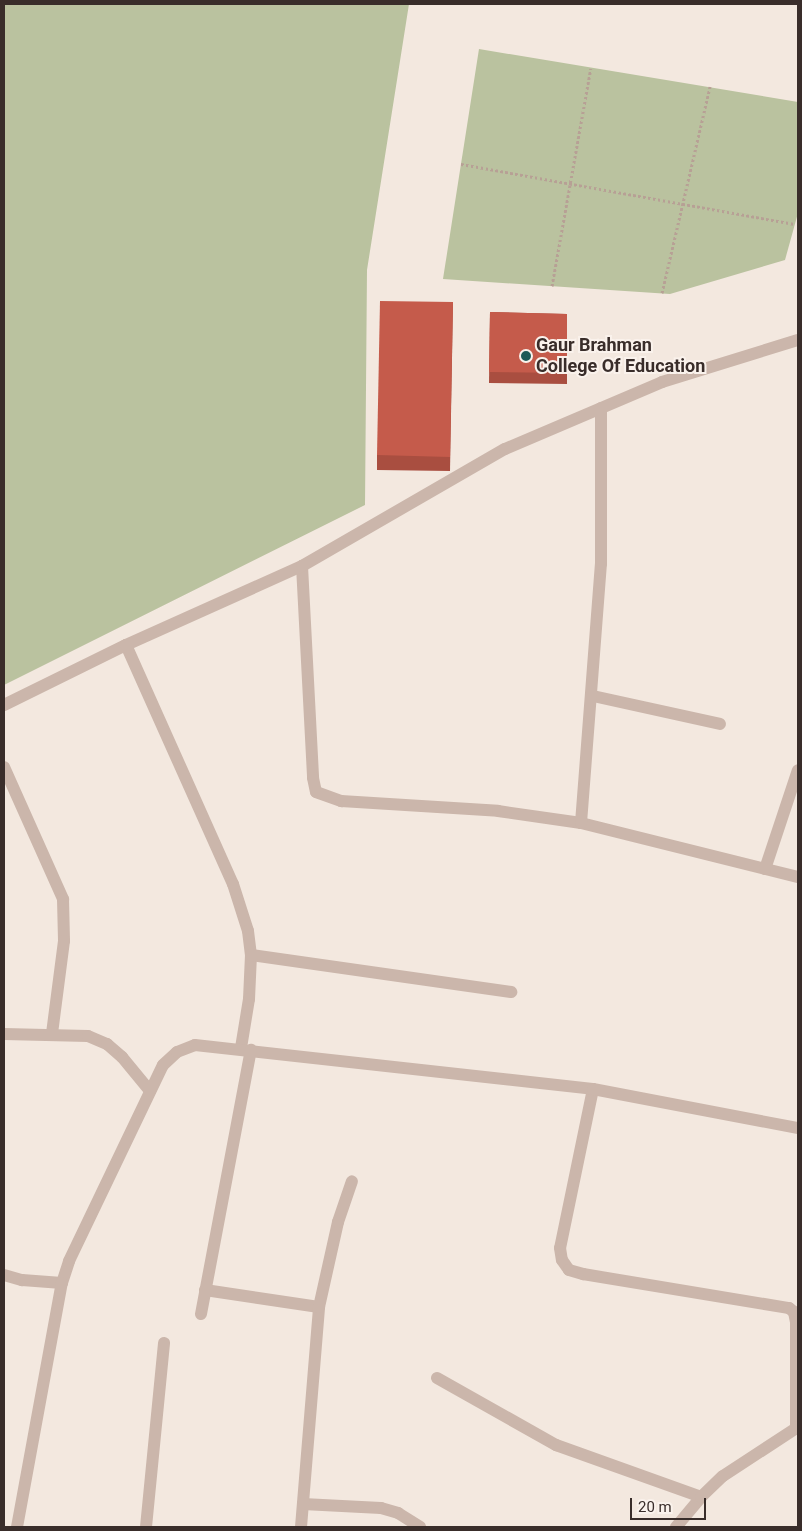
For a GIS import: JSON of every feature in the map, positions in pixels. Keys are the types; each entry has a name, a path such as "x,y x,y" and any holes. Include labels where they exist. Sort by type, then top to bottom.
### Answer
{"street":[{"path":"4,706 126,645 302,566 505,449 662,382 798,340"},
{"path":"581,823 601,564 601,408"},
{"path":"302,566 313,778 316,792 341,801 489,810 581,823 798,877"},
{"path":"126,645 233,884 251,955 246,1049 201,1314"},
{"path":"592,696 720,724"},
{"path":"4,767 62,899 64,941 52,1034"},
{"path":"765,869 798,770"},
{"path":"251,955 511,992"},
{"path":"4,1034 88,1036 107,1044 122,1057 150,1091"},
{"path":"17,1527 62,1283 69,1261 150,1091 164,1065 177,1052 195,1045 246,1049 472,1078 593,1090 798,1128"},
{"path":"593,1090 560,1248 562,1260 569,1270 583,1274 789,1308 794,1312 796,1322 797,1428 723,1476 701,1497 676,1527"},
{"path":"300,1527 319,1306 338,1222 352,1181"},
{"path":"4,1275 22,1280 62,1283"},
{"path":"205,1290 319,1306"},
{"path":"146,1527 164,1343"},
{"path":"437,1378 556,1445 701,1497"},
{"path":"302,1504 381,1508 398,1513 420,1527"}],"path":[{"path":"552,286 591,68"},
{"path":"662,293 710,88"},
{"path":"461,164 795,224"}],"green space":[{"path":"409,4 367,270 365,505 4,685 4,5"},
{"path":"479,49 798,102 798,213 785,260 670,294 443,279"}],"building":[{"path":"380,301 453,302 450,457 377,455"},
{"path":"490,312 567,314 567,373 489,372"}],"place":[{"name":"Gaur Brahman College Of Education","path":"526,356"}]}
